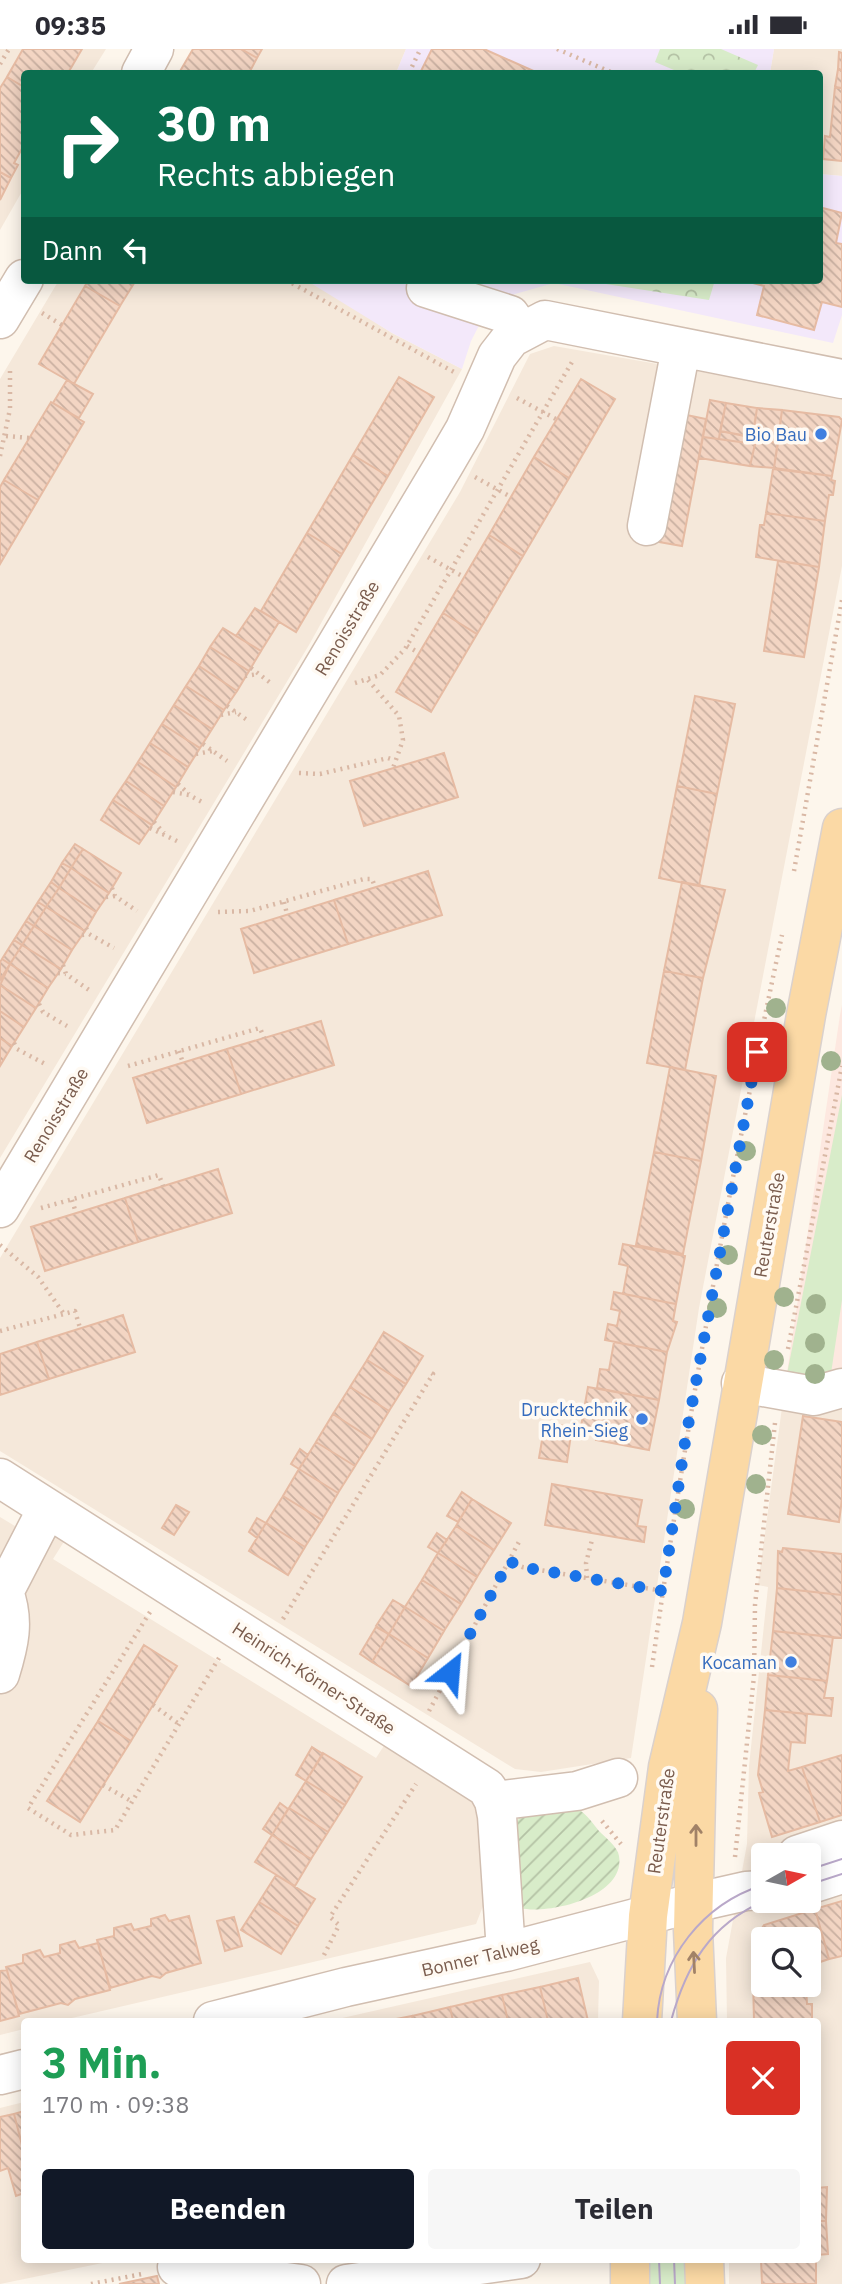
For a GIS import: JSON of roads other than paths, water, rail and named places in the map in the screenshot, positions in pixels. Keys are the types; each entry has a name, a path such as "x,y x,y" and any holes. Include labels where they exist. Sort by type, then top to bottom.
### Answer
{"main road":[{"name":"Reuterstraße","path":"642,2018 648,1916 668,1767 702,1623 741,1383 842,828"},
{"name":"Reuterstraße","path":"698,2018 738,1891 702,1623"},
{"path":"629,2284 630,2263"},
{"path":"704,2263 705,2284"}],"street":[{"path":"143,70 154,49"},
{"path":"0,319 21,284"},
{"path":"426,288 510,315 520,331 545,320 842,379"},
{"name":"Renoisstraße","path":"18,1209 77,1080 465,429 497,356 520,331"},
{"path":"647,526 681,348"},
{"path":"741,1383 814,1396 842,1388"},
{"name":"Heinrich-Körner-Straße","path":"0,1478 487,1788 494,1801"},
{"path":"0,1674 11,1625 11,1612 2,1593 47,1509"},
{"path":"506,1952 494,1801 577,1791 618,1778"},
{"path":"821,1847 842,1840"},
{"path":"821,1881 842,1874"},
{"name":"Bonner Talweg","path":"225,2018 346,1987 506,1952 738,1891"},
{"path":"0,2075 21,2070"},
{"path":"346,2284 493,2263"},
{"path":"177,2267 301,2284"}],"tram line":[{"path":"821,1866 842,1859"},
{"path":"821,1881 842,1874"},
{"path":"657,2018 666,1976 689,1937 722,1905 751,1890"},
{"path":"672,2018 684,1982 703,1949 729,1922 751,1908"},
{"path":"659,2263 660,2284"},
{"path":"674,2263 675,2284"}],"place":[{"name":"Bio Bau","path":"821,434"},
{"name":"Drucktechnik Rhein-Sieg","path":"642,1419"},
{"name":"Kocaman","path":"791,1662"}]}
